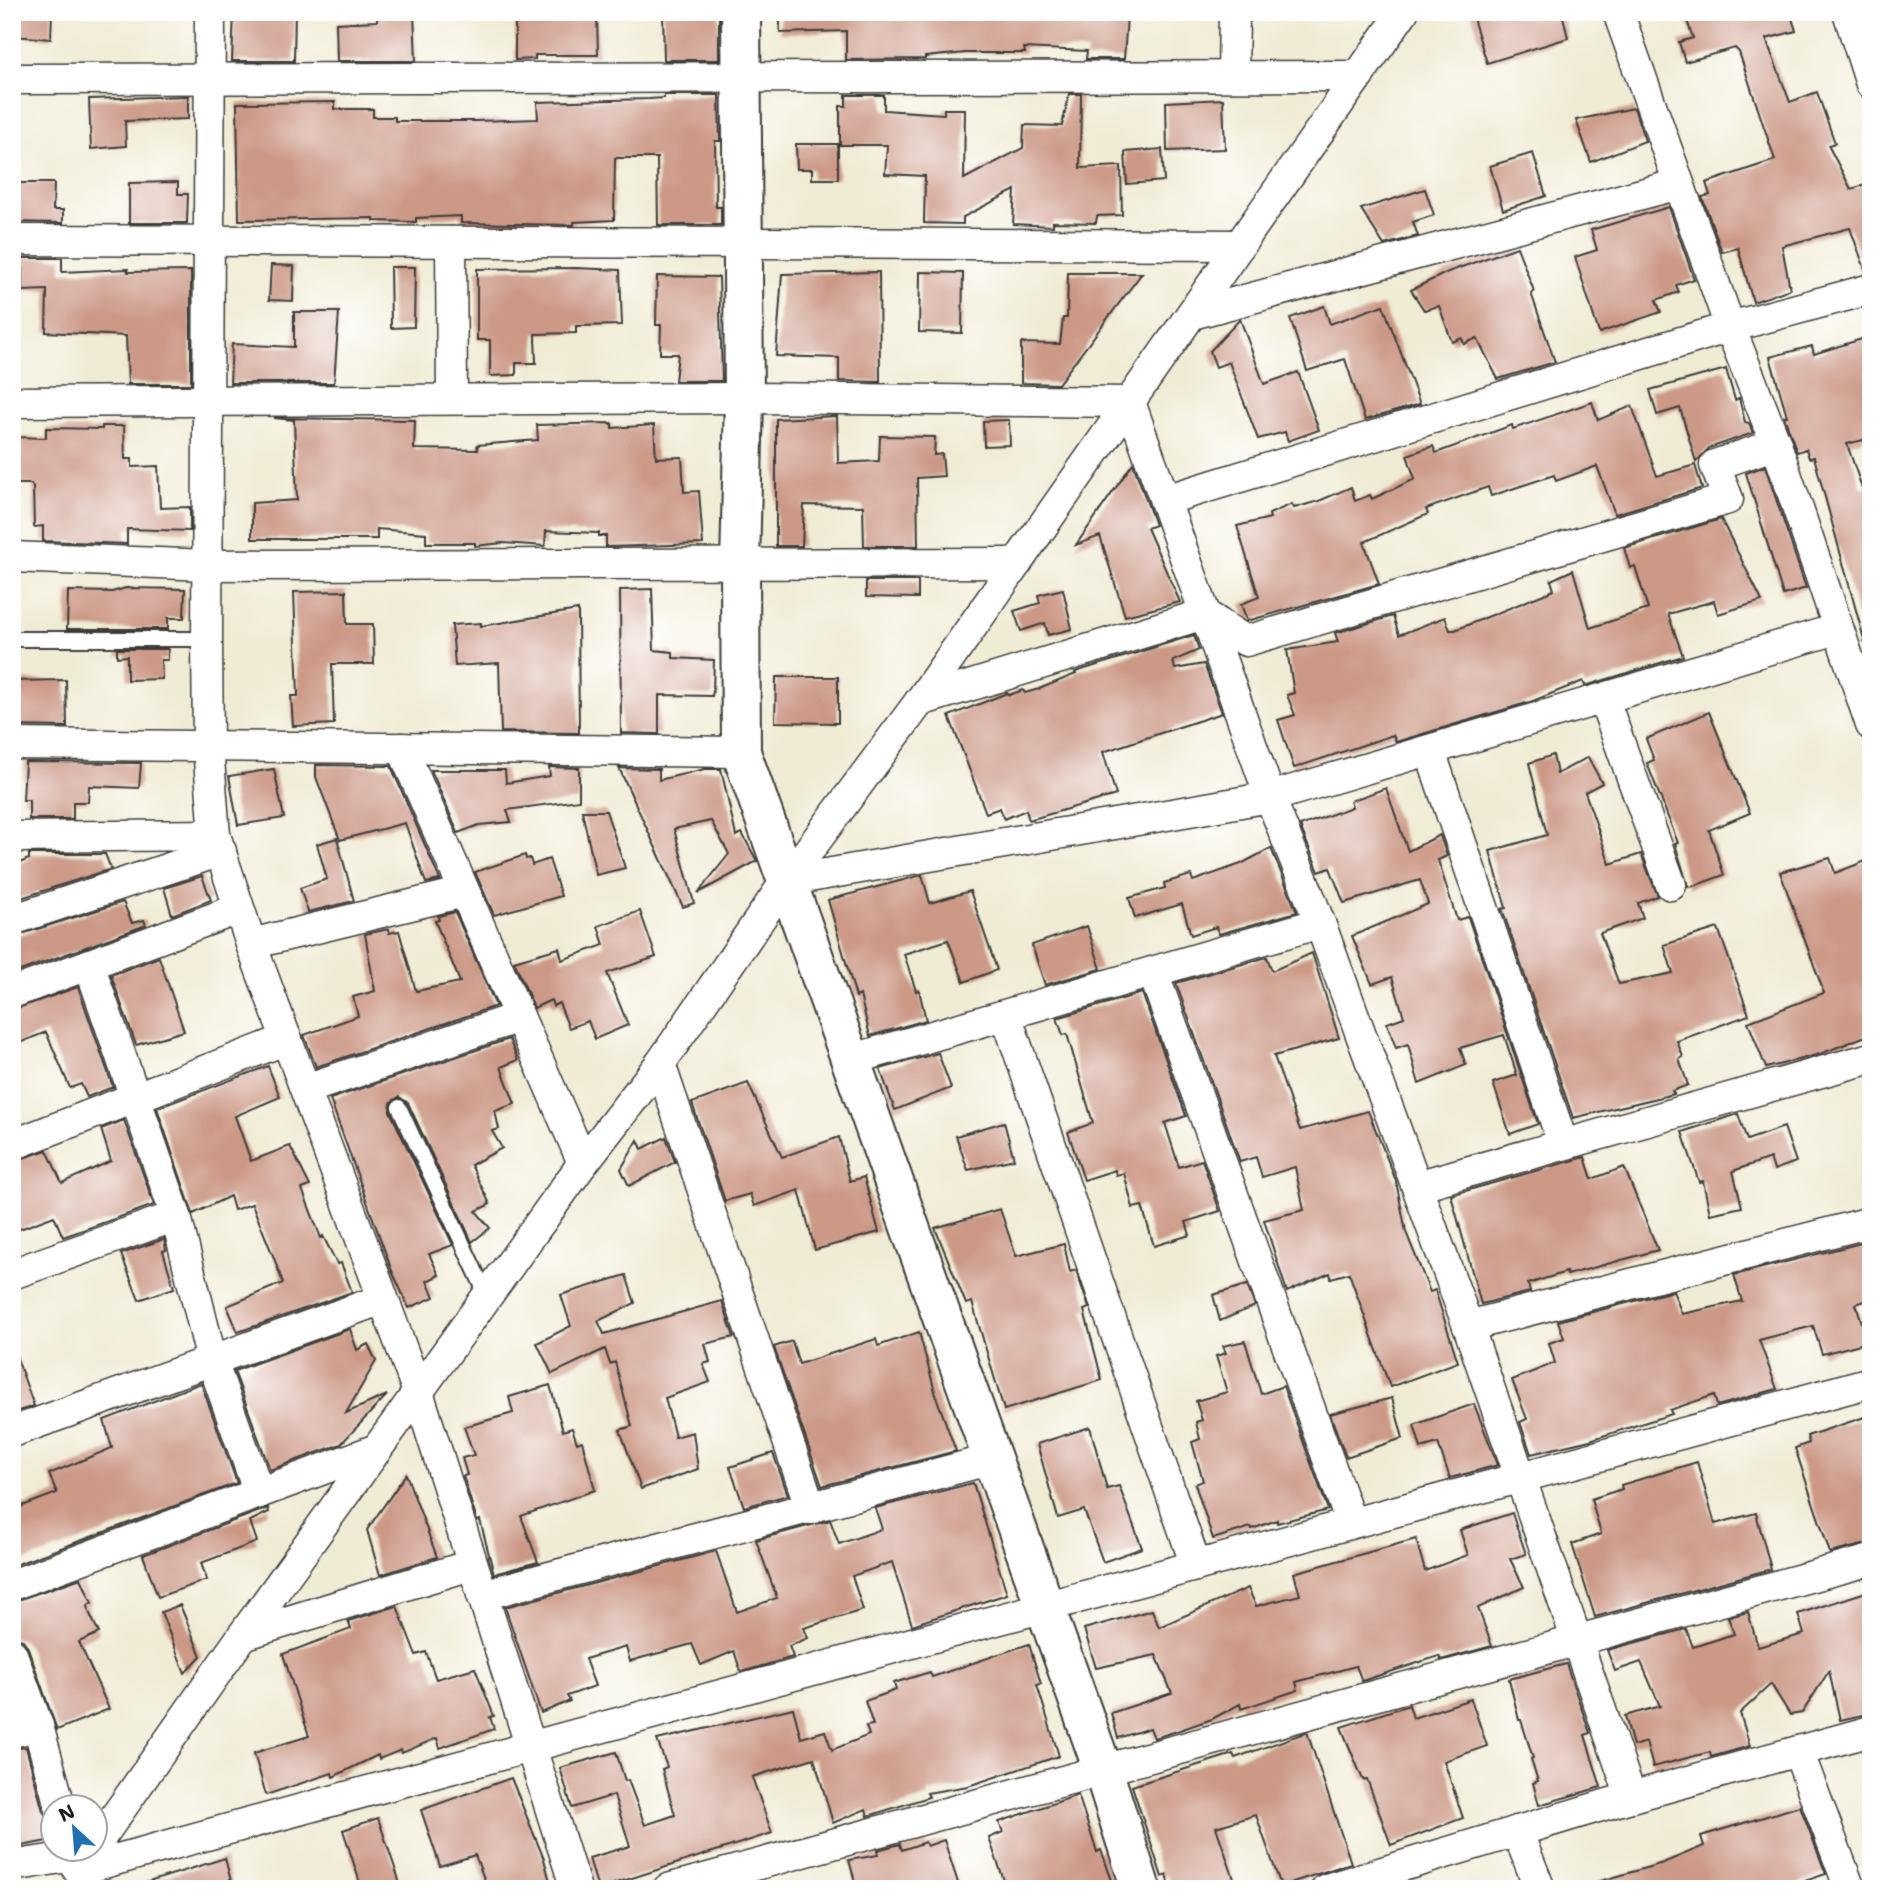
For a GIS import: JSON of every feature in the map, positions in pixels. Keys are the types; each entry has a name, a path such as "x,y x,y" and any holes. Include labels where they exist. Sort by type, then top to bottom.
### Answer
{"street":[{"path":"210,12 207,241 208,747 218,843 238,909 418,1392 576,1889"},
{"path":"741,12 744,245 740,565 741,752 1046,1607 1141,1889"},
{"path":"1233,76 1234,12"},
{"path":"108,1820 583,1163 660,1064 786,881 920,701 1403,12"},
{"path":"1618,12 1730,327 1776,444 1871,725"},
{"path":"1848,12 1871,84"},
{"path":"12,79 1359,76"},
{"path":"1192,314 1679,184"},
{"path":"12,240 1240,245"},
{"path":"451,242 452,399"},
{"path":"1165,500 1730,327 1871,289"},
{"path":"12,402 744,398 1130,402"},
{"path":"1130,402 1270,797 1321,923 1468,1326 1632,1797"},
{"path":"920,701 1204,614 1246,641 1728,499 1716,465 1776,444"},
{"path":"12,557 207,565 1017,563"},
{"path":"786,881 1270,797 1837,629"},
{"path":"1604,700 1671,885"},
{"path":"12,744 741,752"},
{"path":"402,748 583,1163"},
{"path":"1430,751 1563,1144"},
{"path":"12,837 218,843"},
{"path":"12,920 218,843"},
{"path":"251,944 464,892"},
{"path":"12,993 238,909"},
{"path":"850,1060 1321,923"},
{"path":"89,964 133,1098 176,1216 212,1361 259,1493"},
{"path":"1153,972 1351,1524"},
{"path":"1006,1015 1196,1566"},
{"path":"306,1089 519,1017"},
{"path":"12,1145 287,1039"},
{"path":"1417,1186 1871,1058"},
{"path":"660,1064 811,1508"},
{"path":"12,1274 176,1216"},
{"path":"1468,1326 1871,1222"},
{"path":"12,1432 383,1299"},
{"path":"108,1853 530,1747 1871,1382"},
{"path":"12,1585 377,1450"},
{"path":"482,1595 992,1459"},
{"path":"668,1889 1871,1560"},
{"path":"243,1635 471,1565"},
{"path":"12,1654 25,1729 53,1792"},
{"path":"1326,1889 1632,1797 1871,1731"},
{"path":"1798,1751 1850,1889"},
{"path":"1517,1831 1540,1889"},
{"path":"12,1866 57,1862"}],"lane":[{"path":"12,639 207,639"},
{"path":"399,1107 487,1297"}],"building":[{"path":"15,12 52,12 51,39 14,36"},
{"path":"234,12 295,12 294,61 232,61"},
{"path":"377,12 414,12 416,61 337,61 336,23 377,21"},
{"path":"515,12 597,14 598,55 535,55 535,59 515,60"},
{"path":"663,12 719,12 719,60 664,60"},
{"path":"1079,12 1127,16 1124,59 1086,59 1087,51 1024,48 1025,53 966,53 925,59 846,60 846,31 780,33 780,13"},
{"path":"1471,12 1562,12 1568,38 1487,63"},
{"path":"1684,12 1790,12 1796,31 1766,39 1790,102 1817,92 1835,143 1828,145 1851,189 1871,183 1871,272 1866,272 1850,228 1782,246 1790,289 1753,302 1738,248 1722,252 1702,197 1710,195 1706,183 1775,160 1739,52 1735,48 1685,62 1679,42 1693,38"},
{"path":"1069,94 1081,94 1080,168 1121,166 1122,215 1097,216 1096,223 1053,222 1053,226 1013,224 1015,190 963,217 963,224 924,223 925,176 885,174 887,145 840,145 840,106 846,106 846,95 884,95 884,110 944,114 944,109 965,109 964,179 1023,148 1024,125 1062,126"},
{"path":"664,95 719,95 720,141 715,141 716,207 721,207 721,225 658,225 657,158 615,158 614,220 574,222 574,225 461,223 461,216 416,218 416,222 374,221 374,218 239,220 237,103 335,102 335,109 373,109 373,117 395,117 395,121 476,121 538,119 537,102 649,99 664,98"},
{"path":"188,96 188,119 125,121 126,146 91,149 89,99"},
{"path":"1223,99 1225,149 1167,151 1166,102"},
{"path":"1634,108 1645,141 1591,162 1576,120"},
{"path":"796,144 838,144 838,179 812,179 812,169 797,169"},
{"path":"1162,149 1164,181 1127,184 1125,152"},
{"path":"1533,153 1546,196 1503,210 1490,166"},
{"path":"178,182 178,194 188,194 187,223 129,223 129,183"},
{"path":"12,183 54,183 53,210 63,210 63,223 12,222"},
{"path":"1425,189 1434,215 1413,222 1418,236 1384,245 1361,209"},
{"path":"1669,207 1694,279 1676,285 1679,292 1656,300 1661,312 1599,333 1575,257 1597,250 1591,230"},
{"path":"1517,247 1534,291 1531,293 1555,362 1498,379 1477,338 1464,344 1462,338 1452,342 1439,306 1424,310 1411,290 1448,272"},
{"path":"22,258 62,258 62,272 128,269 128,272 191,271 191,384 128,384 126,336 46,332 47,290 22,291"},
{"path":"271,265 294,266 293,301 269,300"},
{"path":"390,267 415,267 414,327 391,328"},
{"path":"477,269 620,270 622,325 576,326 576,333 535,334 536,363 516,363 516,375 490,376 490,340 477,340"},
{"path":"879,272 880,382 839,381 839,358 776,356 782,274"},
{"path":"920,272 963,273 962,333 919,332"},
{"path":"1068,273 1142,273 1058,384 1021,383 1021,343 1060,344 1063,318 1067,318"},
{"path":"657,276 719,277 722,381 675,381 678,354 660,354 661,325 656,325"},
{"path":"1383,305 1420,404 1365,420 1345,359 1307,371 1290,318 1324,306 1330,324"},
{"path":"294,312 339,312 334,383 230,383 232,344 294,347"},
{"path":"1240,319 1264,384 1298,372 1319,430 1288,441 1285,432 1258,439 1229,362 1216,367 1210,351"},
{"path":"1865,338 1867,343 1871,342 1871,438 1847,444 1862,488 1871,485 1871,643 1865,643 1814,457 1809,458 1806,449 1797,452 1784,416 1787,416 1770,357 1812,346 1814,354"},
{"path":"1726,369 1735,400 1739,398 1745,422 1749,423 1753,433 1709,448 1696,462 1680,408 1657,415 1650,390"},
{"path":"1592,402 1598,420 1632,406 1657,476 1695,465 1702,488 1615,514 1597,466 1556,481 1554,475 1491,496 1488,487 1426,509 1428,514 1364,542 1379,584 1247,621 1241,604 1259,597 1237,526 1270,518 1269,514 1292,504 1294,508 1319,501 1351,487 1355,501 1370,495 1372,499 1415,479 1407,455 1433,446 1436,453 1512,425 1513,429"},
{"path":"837,416 838,463 879,461 880,436 935,437 934,455 942,454 944,476 917,478 918,546 864,546 863,506 804,505 802,546 776,546 776,419"},
{"path":"274,418 415,420 414,449 478,450 477,445 538,440 537,425 612,423 612,428 654,425 656,458 682,457 684,492 699,491 703,544 606,547 606,536 599,536 599,533 546,531 545,546 503,543 475,546 475,543 426,543 426,533 377,529 377,539 252,539 252,503 297,500 294,420"},
{"path":"1009,420 1010,445 984,446 983,421"},
{"path":"102,426 124,426 125,459 132,459 132,467 158,466 160,508 190,507 190,531 127,529 127,544 43,541 43,526 34,527 33,487 31,484 12,484 12,437 46,438 46,428 102,429"},
{"path":"1133,463 1155,525 1147,528 1180,602 1125,616 1100,536 1076,545"},
{"path":"1765,466 1806,588 1783,595 1746,473"},
{"path":"1721,519 1762,601 1718,614 1714,601 1668,614 1683,656 1585,686 1583,681 1533,701 1396,742 1393,735 1294,768 1278,720 1295,715 1287,695 1294,693 1287,650 1338,642 1335,633 1393,616 1399,635 1445,617 1450,630 1455,630 1554,590 1551,580 1573,570 1590,628 1648,609 1635,566 1630,568 1624,548"},
{"path":"866,581 918,581 918,598 866,597"},
{"path":"126,588 185,589 184,618 168,618 168,629 67,629 68,591 112,592"},
{"path":"652,589 654,650 673,652 673,658 714,660 712,696 659,695 659,734 621,733 620,590"},
{"path":"1063,589 1072,629 1048,635 1045,623 1021,631 1014,611 1040,603 1038,595"},
{"path":"346,591 347,624 373,624 374,664 332,664 334,724 293,726 291,696 298,696 294,592"},
{"path":"578,610 579,733 501,732 499,663 455,666 452,625 481,623 481,626"},
{"path":"1194,635 1199,650 1173,661 1175,669 1204,664 1222,713 1103,752 1116,795 1029,820 1026,810 1004,819 1000,808 986,813 949,716 1007,693 1009,695 1023,690 1025,693 1039,689 1076,674 1075,672"},
{"path":"117,649 168,649 168,660 161,660 162,679 127,680 127,656 117,657"},
{"path":"776,677 838,677 838,723 775,722"},
{"path":"66,680 67,727 12,726 12,681"},
{"path":"1709,712 1750,813 1709,830 1724,875 1691,887 1688,886 1675,844 1678,843 1647,763 1654,760 1646,739"},
{"path":"1553,755 1557,774 1588,757 1602,783 1585,792 1610,864 1641,854 1658,896 1638,903 1643,918 1600,933 1619,984 1673,973 1664,945 1718,928 1749,1015 1677,1041 1683,1057 1679,1059 1688,1085 1672,1091 1674,1094 1573,1118 1502,909 1506,908 1490,851 1547,835 1529,763"},
{"path":"25,762 141,763 139,788 89,786 88,802 73,802 73,819 29,819 29,800 23,800"},
{"path":"316,765 391,766 440,880 426,883 405,823 340,840 316,777"},
{"path":"549,767 579,768 579,800 507,810 511,822 479,825 458,833 431,770 505,770 506,783 550,776"},
{"path":"619,768 659,769 659,780 705,769 721,769 736,836 742,833 757,861 698,893 729,854 711,821 674,829 694,903 683,907"},
{"path":"274,769 284,818 238,825 229,776"},
{"path":"1386,788 1408,851 1440,835 1447,856 1438,860 1457,920 1468,917 1538,1124 1510,1134 1493,1083 1517,1075 1504,1035 1460,1048 1466,1065 1419,1084 1408,1044 1396,1048 1387,1023 1404,1017 1392,977 1372,984 1352,936 1428,904 1420,880 1344,903 1330,868 1319,872 1300,826 1352,807 1350,801"},
{"path":"582,811 606,811 625,868 596,875"},
{"path":"337,838 354,901 308,912 300,888 327,879 317,844"},
{"path":"1271,848 1297,912 1219,934 1216,927 1191,935 1182,904 1135,918 1129,898 1165,888 1164,883 1191,875 1193,881 1241,864"},
{"path":"29,854 105,854 111,869 12,901 12,866 29,859"},
{"path":"525,855 526,859 530,858 532,865 549,859 561,896 494,915 475,872"},
{"path":"1830,858 1835,873 1871,859 1871,1034 1820,1054 1766,1068 1748,1022 1824,993 1780,872"},
{"path":"922,875 930,903 970,891 997,970 964,982 948,940 904,954 916,991 919,990 926,1020 870,1036 860,995 856,997 828,900"},
{"path":"202,876 211,900 172,915 164,888"},
{"path":"123,902 132,923 144,920 146,925 12,974 12,937"},
{"path":"640,911 656,957 607,973 628,1025 595,1039 588,1021 569,1028 559,1003 553,1006 551,1000 534,1008 514,961 559,948 562,960 604,945 598,926"},
{"path":"455,912 496,1006 316,1067 304,1035 358,1016 353,997 375,991 365,934 389,929 389,933 399,931 416,991 460,982 435,921 439,920 438,916"},
{"path":"1087,926 1101,969 1045,985 1032,945"},
{"path":"1312,953 1339,1038 1274,1056 1300,1130 1368,1111 1396,1181 1406,1232 1430,1292 1435,1290 1458,1362 1390,1387 1349,1273 1331,1278 1330,1273 1287,1292 1264,1220 1304,1210 1295,1167 1262,1177 1256,1157 1240,1162 1176,983 1267,957 1272,971"},
{"path":"159,957 184,1031 136,1045 111,975"},
{"path":"78,987 113,1087 87,1097 81,1084 70,1088 46,1032 12,1046 12,1010"},
{"path":"1142,993 1186,1116 1165,1123 1179,1167 1202,1160 1220,1211 1186,1222 1190,1235 1154,1246 1142,1206 1133,1208 1124,1173 1116,1175 1115,1170 1084,1180 1068,1132 1093,1123 1067,1034 1063,1035 1057,1018"},
{"path":"509,1039 518,1060 501,1067 515,1104 495,1111 499,1129 492,1131 502,1148 471,1165 490,1204 476,1211 490,1228 472,1242 408,1103 399,1097 391,1102 390,1111 453,1245 429,1254 439,1275 427,1281 434,1297 409,1308 392,1271 330,1099"},
{"path":"938,1053 951,1088 895,1110 880,1069"},
{"path":"268,1066 280,1097 235,1116 251,1161 290,1146 310,1186 302,1189 321,1238 323,1236 337,1264 341,1263 352,1292 238,1332 227,1306 283,1283 274,1258 252,1204 234,1210 230,1196 193,1214 157,1108"},
{"path":"748,1083 782,1157 839,1137 850,1181 864,1177 879,1232 815,1250 799,1190 754,1206 750,1194 725,1201 692,1103"},
{"path":"1738,1114 1747,1140 1784,1127 1796,1162 1774,1170 1770,1158 1733,1171 1742,1207 1710,1214 1703,1181 1699,1182 1682,1132"},
{"path":"124,1120 154,1205 63,1237 54,1216 12,1232 12,1209 19,1207 12,1190 12,1162 47,1150 62,1183 111,1161 101,1129"},
{"path":"1004,1122 1014,1159 968,1170 956,1136"},
{"path":"666,1137 675,1162 629,1186 621,1169 638,1140 642,1149"},
{"path":"1585,1157 1592,1179 1624,1167 1658,1250 1567,1275 1566,1272 1528,1284 1530,1292 1481,1304 1451,1195"},
{"path":"1000,1209 1016,1256 1064,1244 1070,1272 1076,1270 1089,1308 1084,1310 1102,1380 1004,1410 972,1302 966,1304 935,1228"},
{"path":"164,1239 166,1250 163,1251 174,1288 139,1300 121,1254"},
{"path":"1869,1241 1871,1299 1856,1304 1868,1342 1822,1354 1813,1326 1759,1340 1777,1389 1717,1406 1714,1395 1670,1410 1672,1414 1590,1440 1531,1454 1520,1422 1527,1419 1512,1380 1555,1363 1549,1343 1564,1338 1558,1321 1673,1291 1682,1314 1742,1301 1734,1275"},
{"path":"626,1275 635,1303 598,1321 604,1334 722,1301 734,1337 705,1344 710,1362 703,1364 710,1382 665,1398 675,1437 693,1432 698,1469 641,1489 620,1430 632,1426 615,1362 610,1364 605,1349 552,1374 537,1343 571,1326 561,1295"},
{"path":"1247,1285 1255,1306 1220,1321 1213,1295"},
{"path":"350,1329 357,1350 368,1344 376,1361 346,1413 387,1395 341,1444 270,1470 234,1371"},
{"path":"919,1332 937,1399 956,1451 822,1486 774,1347 792,1341 799,1364 876,1339 878,1346"},
{"path":"1245,1341 1261,1394 1283,1386 1328,1510 1277,1523 1277,1520 1213,1539 1195,1484 1203,1481 1192,1442 1200,1439 1196,1422 1202,1420 1196,1401 1227,1392 1216,1356 1226,1353 1223,1346"},
{"path":"15,1353 34,1406 12,1413 12,1354"},
{"path":"201,1383 237,1483 12,1566 12,1510 57,1493 49,1474 112,1448 104,1420"},
{"path":"550,1385 563,1431 572,1428 577,1443 582,1441 595,1490 521,1516 538,1562 494,1574 480,1520 477,1521 463,1476 467,1475 462,1458 474,1455 464,1427 513,1413 509,1397"},
{"path":"1392,1398 1403,1438 1346,1457 1330,1414"},
{"path":"1474,1404 1498,1465 1450,1478 1438,1443 1421,1448 1414,1425"},
{"path":"1871,1415 1871,1543 1830,1553 1795,1448 1809,1443 1807,1436"},
{"path":"1090,1427 1107,1489 1119,1486 1142,1548 1103,1562 1084,1510 1058,1518 1037,1444"},
{"path":"773,1453 788,1495 744,1507 730,1467"},
{"path":"1697,1462 1715,1524 1756,1513 1771,1569 1595,1617 1572,1544 1601,1534 1591,1499 1622,1489 1621,1485"},
{"path":"406,1474 437,1557 380,1575 367,1530"},
{"path":"973,1483 1007,1594 912,1625 892,1562 852,1576 863,1610 804,1628 808,1638 789,1646 793,1657 741,1672 734,1651 701,1665 692,1644 630,1661 626,1647 585,1659 595,1686 567,1696 570,1701 541,1713 505,1607 716,1551 737,1612 777,1598 756,1540 830,1520 839,1544 882,1529 875,1508"},
{"path":"268,1508 269,1512 250,1521 257,1542 201,1563 207,1580 158,1597 143,1555"},
{"path":"1512,1513 1526,1554 1510,1559 1524,1587 1478,1608 1492,1646 1441,1660 1439,1656 1362,1681 1356,1666 1296,1682 1298,1690 1241,1709 1240,1704 1212,1719 1174,1732 1154,1738 1150,1728 1118,1738 1111,1713 1172,1693 1156,1655 1096,1668 1084,1629 1152,1610 1159,1627 1248,1588 1256,1606 1300,1595 1294,1573 1416,1539 1425,1571 1468,1555 1460,1530"},
{"path":"81,1578 92,1603 88,1605 89,1612 99,1633 79,1642 109,1709 57,1730 28,1648 23,1640 12,1637 12,1602"},
{"path":"1866,1592 1871,1605 1871,1713 1840,1720 1829,1671 1802,1713 1790,1715 1771,1684 1740,1713 1750,1746 1711,1757 1710,1752 1653,1767 1646,1742 1633,1746 1625,1716 1660,1706 1641,1662 1615,1671 1607,1650 1686,1629 1693,1647 1734,1634 1728,1617 1748,1612 1758,1647 1804,1634 1798,1614"},
{"path":"180,1605 201,1656 185,1673 161,1612"},
{"path":"397,1606 416,1655 426,1652 436,1679 475,1668 494,1716 490,1717 494,1729 440,1748 437,1738 402,1753 401,1750 379,1759 378,1755 333,1777 332,1773 266,1795 254,1753 309,1736 283,1654 351,1629 348,1621"},
{"path":"1029,1644 1041,1684 1037,1685 1059,1756 968,1786 927,1793 929,1797 868,1816 866,1809 833,1823 814,1758 752,1777 772,1833 598,1889 589,1858 630,1846 614,1795 572,1808 560,1768 616,1752 625,1781 628,1780 645,1825 675,1815 662,1769 667,1767 657,1740 793,1708 801,1738 825,1731 832,1750 869,1735 866,1726 873,1725 865,1701 896,1690 894,1683 930,1672 932,1677"},
{"path":"1566,1664 1590,1733 1585,1735 1601,1787 1539,1805 1533,1783 1538,1781 1531,1759 1533,1758 1519,1720 1509,1679"},
{"path":"1471,1699 1487,1746 1444,1761 1463,1818 1391,1845 1367,1779 1363,1780 1341,1727 1409,1705 1413,1718"},
{"path":"1307,1732 1351,1863 1281,1886 1256,1815 1216,1827 1235,1882 1208,1889 1171,1889 1167,1875 1162,1877 1132,1786 1233,1754 1235,1758"},
{"path":"26,1747 38,1792 38,1843 12,1848 12,1749"},
{"path":"511,1778 544,1859 552,1889 488,1889 475,1855 440,1866 421,1810"},
{"path":"1078,1795 1097,1852 1101,1850 1115,1889 1007,1889 989,1838 1003,1832 999,1822"},
{"path":"1800,1806 1826,1874 1781,1889 1595,1889 1594,1883 1663,1863 1704,1846 1701,1836"},
{"path":"378,1818 401,1889 362,1889 343,1830"},
{"path":"944,1840 960,1889 857,1889 849,1860 878,1855 877,1850 900,1844 902,1850 925,1842 927,1846"},
{"path":"225,1858 233,1889 142,1889 142,1884"}]}
